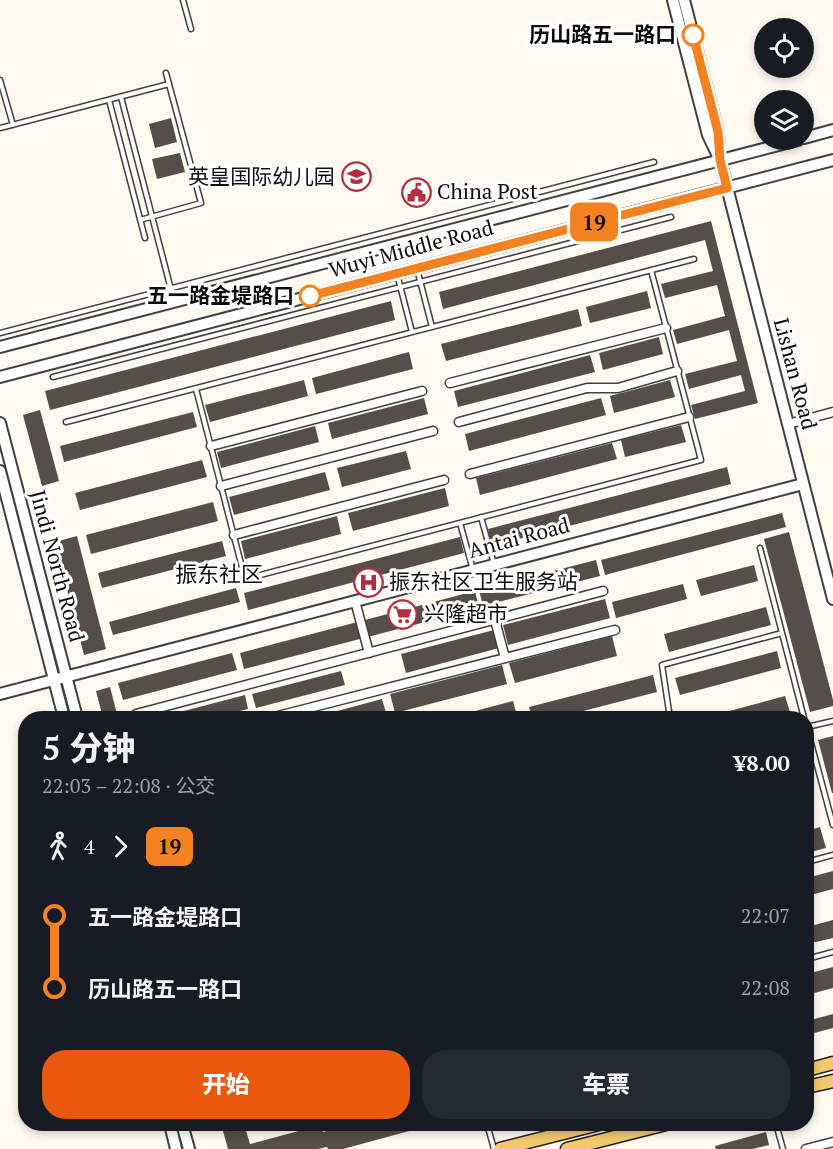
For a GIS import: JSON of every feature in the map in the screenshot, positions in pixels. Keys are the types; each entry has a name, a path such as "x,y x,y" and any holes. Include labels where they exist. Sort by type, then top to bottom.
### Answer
{"main road":[{"path":"814,1068 833,1063"},
{"path":"814,1085 833,1081"},
{"path":"500,1149 571,1131"},
{"path":"567,1149 638,1131"}],"street":[{"name":"Lishan Road","path":"673,0 708,135 720,160"},
{"name":"Lishan Road","path":"684,0 718,132 720,160 803,484 830,575 833,599"},
{"path":"814,135 833,130"},
{"name":"Wuyi Middle Road","path":"0,347 759,150"},
{"name":"Wuyi Middle Road","path":"0,377 833,160"},
{"path":"450,383 666,328"},
{"path":"459,422 586,388 610,389 677,371"},
{"path":"211,446 422,391"},
{"path":"788,424 833,412"},
{"path":"470,474 689,417"},
{"name":"Jindi North Road","path":"0,423 75,711"},
{"path":"221,486 433,431"},
{"name":"Jindi North Road","path":"0,471 62,711"},
{"path":"234,535 444,480"},
{"name":"Antai Road","path":"0,694 803,484"},
{"path":"147,711 603,591"},
{"path":"355,601 369,653"},
{"path":"495,620 506,658"},
{"path":"298,711 615,630"},
{"path":"172,1131 176,1149"},
{"path":"184,1131 189,1149"},
{"path":"806,1149 833,1142"}],"lane":[{"path":"183,0 191,29"},
{"path":"140,220 201,203 166,73"},
{"path":"0,80 13,125"},
{"path":"0,128 170,84"},
{"path":"121,97 174,301"},
{"path":"109,100 145,238"},
{"path":"0,333 654,162"},
{"path":"53,377 671,217"},
{"path":"66,422 694,258"},
{"path":"417,268 432,327"},
{"path":"196,388 245,579 700,460 651,270"},
{"path":"396,273 412,332"},
{"path":"481,517 494,565"},
{"path":"460,523 473,570"},
{"path":"760,548 802,711"},
{"path":"669,711 662,665 782,633"},
{"path":"814,726 833,721"},
{"path":"814,754 833,825"},
{"path":"814,860 833,855"},
{"path":"814,957 833,952"},
{"path":"489,1131 494,1149"},
{"path":"778,1131 783,1149"}],"building":[{"path":"171,118 177,142 155,148 149,124"},
{"path":"180,153 185,172 157,179 152,159"},
{"path":"711,221 758,403 695,419 691,405 745,391 741,375 689,389 685,374 737,361 729,330 677,344 673,330 725,316 717,285 665,298 661,284 713,271 705,240 443,309 439,292"},
{"path":"647,291 651,308 590,323 586,307"},
{"path":"391,301 395,320 50,410 45,391"},
{"path":"578,309 582,326 446,361 441,344"},
{"path":"659,337 663,354 603,370 599,353"},
{"path":"409,352 413,369 316,394 312,378"},
{"path":"590,355 595,372 458,407 454,391"},
{"path":"304,380 308,396 210,422 205,405"},
{"path":"670,380 675,397 614,413 610,396"},
{"path":"424,398 428,414 332,439 328,423"},
{"path":"601,398 606,415 469,451 465,434"},
{"path":"40,410 59,481 42,486 23,415"},
{"path":"193,412 197,427 64,462 60,446"},
{"path":"681,425 686,442 625,457 621,440"},
{"path":"315,426 319,442 221,468 217,452"},
{"path":"612,443 617,459 480,495 476,478"},
{"path":"406,451 411,469 342,487 337,468"},
{"path":"202,460 207,477 80,510 75,493"},
{"path":"727,467 731,484 492,546 488,529"},
{"path":"325,472 330,490 234,515 229,497"},
{"path":"445,488 449,506 353,531 348,513"},
{"path":"213,502 218,521 91,554 86,535"},
{"path":"782,513 786,527 605,575 601,560"},
{"path":"337,516 341,534 245,559 241,541"},
{"path":"789,532 833,706 810,711 764,539"},
{"path":"77,536 106,649 84,655 55,542"},
{"path":"460,537 464,553 248,610 244,593"},
{"path":"222,541 226,556 102,588 98,573"},
{"path":"596,560 600,576 483,606 479,590"},
{"path":"754,565 758,581 701,596 696,580"},
{"path":"683,584 687,599 616,618 612,602"},
{"path":"236,588 240,602 113,635 109,622"},
{"path":"475,591 479,608 244,669 240,653"},
{"path":"605,599 610,618 508,645 503,625"},
{"path":"766,607 771,625 669,652 664,634"},
{"path":"494,630 499,648 406,673 401,654"},
{"path":"612,636 617,656 515,683 509,663"},
{"path":"777,651 781,668 680,695 675,678"},
{"path":"232,653 237,670 123,700 118,683"},
{"path":"502,665 507,684 403,711 394,711 390,694"},
{"path":"341,671 345,685 256,708 252,694"},
{"path":"653,675 657,692 583,711 530,711 529,707"},
{"path":"110,687 116,711 101,711 96,691"},
{"path":"245,695 248,709 240,711 184,711"},
{"path":"785,696 790,711 729,711"},
{"path":"382,699 386,711 337,711"},
{"path":"513,701 516,711 475,711"},
{"path":"833,736 833,793 832,793 818,740"},
{"path":"820,827 826,848 814,851 814,829"},
{"path":"833,871 833,889 814,894 814,876"},
{"path":"833,920 833,938 814,942 814,925"},
{"path":"833,967 833,988 814,993 814,972"},
{"path":"833,1014 833,1028 814,1033 814,1019"},
{"path":"223,1131 246,1131 250,1144 299,1131 409,1131 343,1149 328,1149 327,1147 318,1149 228,1149"},
{"path":"766,1132 769,1145 752,1149 716,1149 715,1146"}],"bus line":[{"name":"19","path":"310,296 727,188 720,160 718,132 693,35"}],"place":[{"name":"历山路五一路口","path":"693,35"},
{"name":"英皇国际幼儿园","path":"356,177"},
{"name":"China Post","path":"416,192"},
{"name":"五一路金堤路口","path":"310,296"},
{"name":"振东社区卫生服务站","path":"368,582"},
{"name":"兴隆超市","path":"403,614"}],"district":[{"name":"振东社区","path":"219,574"}]}
